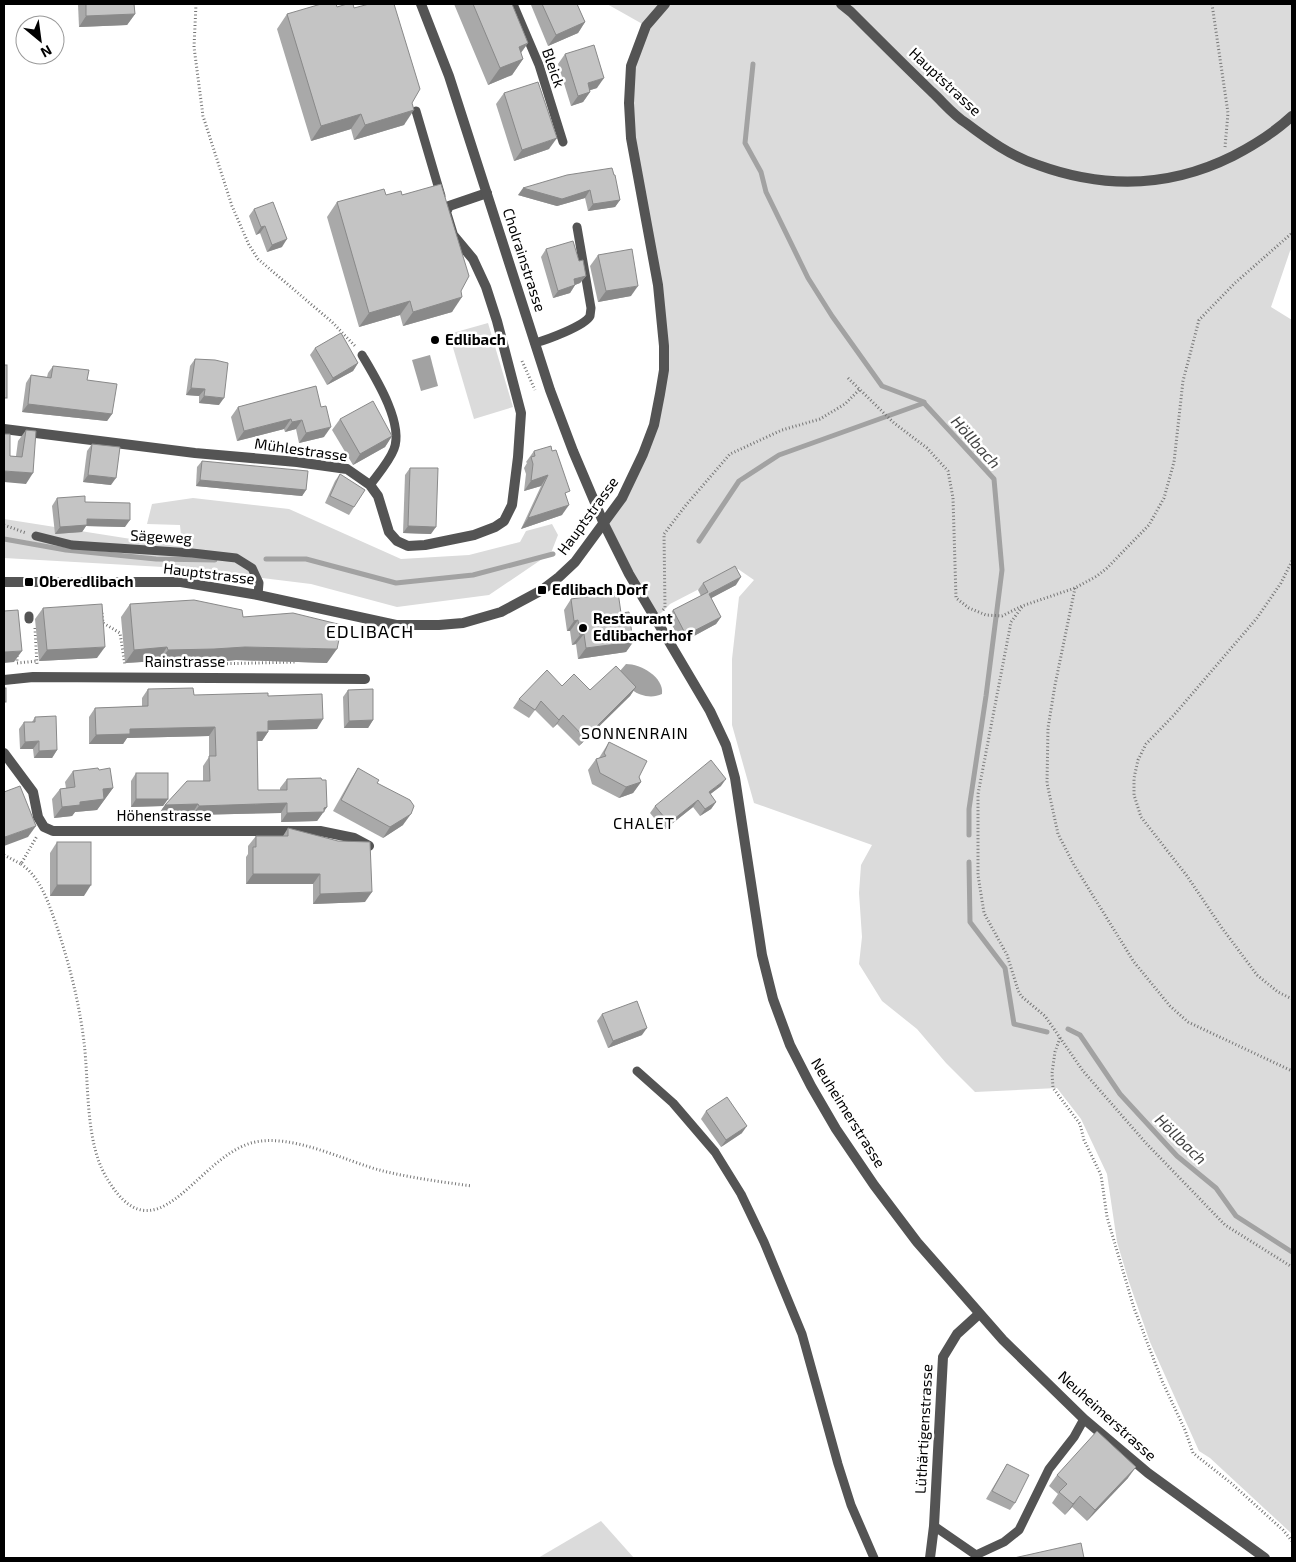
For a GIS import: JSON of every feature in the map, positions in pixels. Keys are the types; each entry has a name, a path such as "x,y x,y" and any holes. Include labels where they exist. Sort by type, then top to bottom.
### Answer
{"street":[{"name":"Cholrainstrasse","path":"421,4 449,76 550,390 604,524"},
{"name":"Hauptstrasse","path":"4,582 181,582 258,595 396,625 439,625 463,623 501,612 542,590 575,562 622,498 643,454 654,425 664,370 664,346 658,285 631,138 629,103 634,58 646,26 665,4"},
{"name":"Hauptstrasse","path":"841,4 964,122 1014,154 1036,165 1065,173 1117,182 1166,180 1192,174 1255,145 1292,116"},
{"path":"449,206 487,193"},
{"name":"Mühlestrasse","path":"4,429 194,453 335,466 347,470 370,485 378,496 389,532 397,541 408,546 425,545 474,535 495,527 504,521 512,504 521,420 519,401 486,286 473,259 453,236 446,212 449,206"},
{"name":"Neuheimerstrasse","path":"604,524 629,574 710,711 726,745 735,778 762,955 773,999 790,1045 810,1086 836,1129 874,1185 917,1242 1002,1340 1084,1419 1148,1473 1265,1558"},
{"name":"Rainstrasse","path":"4,680 33,677 366,679"},
{"path":"4,753 33,792 38,817 44,827"},
{"name":"Höhenstrasse","path":"44,827 53,830 320,831 354,838 369,846"},
{"name":"Lüthärtigenstrasse","path":"930,1558 934,1526 943,1357 957,1334 979,1314"}],"lane":[{"name":"Bleick","path":"513,4 539,65 563,142"},
{"path":"416,111 440,193 449,206"},
{"path":"535,343 557,336 585,321 590,316 591,308 577,227"},
{"path":"362,355 374,374 391,413 396,430 394,448 370,485"},
{"name":"Sägeweg","path":"36,536 72,545 192,552 236,558 252,568 259,583 258,595"},
{"path":"637,1071 673,1103 715,1152 740,1194 764,1242 802,1334 851,1505 874,1558"},
{"path":"934,1526 976,1556 1004,1542 1018,1530 1049,1469 1074,1437 1084,1419"}],"path":[{"path":"196,4 194,47 203,116 232,206 249,245 258,259 332,322 362,355"},
{"path":"1212,4 1228,114 1224,160"},
{"path":"848,378 894,424 927,448 948,471 953,498 956,598 969,608 986,615 1002,616 1022,606 1075,588 1108,568 1149,525 1164,498 1174,462 1183,381 1199,320 1235,284 1292,233"},
{"path":"520,356 535,390 539,394 550,390"},
{"path":"655,619 665,608 664,534 692,497 730,454 782,430 820,419 845,404 860,389"},
{"path":"4,526 36,536"},
{"path":"1292,561 1257,618 1174,715 1146,744 1138,760 1134,778 1134,795 1141,817 1187,876 1257,975 1278,992 1292,999"},
{"path":"1075,588 1048,728 1047,782 1058,834 1074,865 1134,962 1170,1006 1188,1022 1292,1071"},
{"path":"1022,606 1011,622 978,794 978,875 984,912 1007,955 1021,996 1045,1016 1083,1071 1095,1085 1145,1142 1225,1225 1292,1267"},
{"path":"102,612 103,623 120,633 124,666"},
{"path":"16,653 17,662 38,661 31,619"},
{"path":"21,864 44,827"},
{"path":"4,855 32,871 52,912 64,947 79,1004 93,1140 102,1170 112,1189 122,1201 135,1209 148,1212 161,1209 222,1158 252,1143 268,1141 285,1141 303,1145 384,1171 427,1180 472,1186"},
{"path":"1061,1037 1052,1072 1053,1088 1080,1124 1084,1140 1101,1175 1107,1217 1134,1308 1162,1381 1185,1430 1193,1453 1231,1483 1283,1530 1292,1541"}],"shaded area":[{"path":"607,4 1292,4 1292,248 1271,307 1292,320 1292,1534 1210,1458 1199,1451 1150,1342 1117,1242 1107,1174 1081,1119 1057,1088 975,1092 946,1063 917,1029 882,1001 859,964 862,937 859,893 861,865 872,845 754,803 732,725 732,659 739,597 754,580 738,569 670,604 655,619 604,524 654,425 664,346 631,138 631,66 646,26"},
{"path":"488,323 513,407 474,419 449,334"},
{"path":"430,355 438,386 421,391 412,360"},
{"path":"193,498 289,509 401,559 469,555 520,542 526,531 552,524 558,535 551,553 489,595 397,607 311,584 181,568 4,558 4,519 182,547 180,525 147,524 152,504"},
{"path":"626,664 645,669 655,677 662,688 662,694 655,696 642,695 630,688 625,683 620,671"},
{"path":"601,1521 634,1558 538,1558"}],"building":[{"path":"86,4 134,4 135,14 86,16"},
{"path":"321,4 336,4 337,7 353,4 354,8 369,4 394,4 420,89 412,103 414,110 365,125 361,114 321,126 287,14"},
{"path":"473,4 512,4 528,43 519,47 523,59 500,68"},
{"path":"542,4 577,4 585,22 556,35"},
{"path":"594,45 604,78 588,83 590,92 578,96 565,54"},
{"path":"538,82 557,138 522,150 504,93"},
{"path":"612,168 620,200 593,204 590,190 562,199 523,188 567,175"},
{"path":"441,184 469,276 461,291 462,297 413,312 410,301 369,313 337,202 384,189 386,195 401,191 402,195"},
{"path":"273,202 287,239 272,245 265,226 261,227 254,209"},
{"path":"573,241 579,261 583,260 586,276 574,279 575,285 558,291 546,249"},
{"path":"632,249 638,286 606,291 598,255"},
{"path":"341,333 358,363 333,378 315,348"},
{"path":"195,359 228,363 224,398 204,396 205,389 191,388"},
{"path":"4,365 7,365 7,398 4,398"},
{"path":"53,366 89,370 87,380 117,384 112,414 28,404 31,375 51,378"},
{"path":"316,386 321,407 326,406 331,427 306,433 302,420 292,422 291,419 244,431 238,407"},
{"path":"373,401 392,436 360,454 340,419"},
{"path":"26,430 36,431 33,473 4,471 4,434 10,434 10,456 22,457"},
{"path":"92,444 120,447 116,478 88,475"},
{"path":"551,446 552,451 556,450 570,491 565,493 569,505 528,518 548,475 531,481 533,464 531,457 535,456 534,451"},
{"path":"202,461 308,471 306,490 200,480"},
{"path":"410,468 438,468 436,527 408,526"},
{"path":"340,474 365,490 354,507 330,496"},
{"path":"85,496 85,502 130,503 130,520 87,519 87,525 60,527 57,498"},
{"path":"735,566 741,577 709,594 721,617 686,635 673,610 708,592 703,583"},
{"path":"618,592 621,613 629,612 633,642 586,648 584,634 580,635 578,620 574,621 571,599"},
{"path":"194,600 242,610 243,617 293,613 342,625 337,649 245,647 168,650 167,647 134,650 130,604"},
{"path":"102,604 105,647 47,650 43,608"},
{"path":"18,610 22,651 4,652 4,611"},
{"path":"616,666 636,687 585,738 563,715 559,720 541,701 535,710 519,699 547,670 562,686 574,674 590,690"},
{"path":"4,688 6,688 6,702 4,702"},
{"path":"193,688 194,695 268,693 268,696 322,694 323,719 268,721 268,732 257,732 258,790 287,790 287,779 321,778 326,780 327,807 324,808 324,812 287,813 287,803 199,806 198,804 165,805 187,781 210,781 209,756 216,756 215,727 130,729 130,734 96,735 95,708 148,706 148,689"},
{"path":"373,689 373,720 349,721 348,690"},
{"path":"56,716 57,750 39,751 39,741 25,742 24,722 35,722 35,717"},
{"path":"609,742 647,761 639,777 641,782 626,787 600,773 596,759 606,756 604,753"},
{"path":"711,760 726,779 709,792 716,802 705,809 698,800 669,823 655,806"},
{"path":"98,768 99,770 110,768 113,788 103,789 104,799 80,802 80,805 62,807 60,789 75,787 73,771"},
{"path":"358,768 379,780 377,783 410,800 414,806 411,814 390,827 341,800"},
{"path":"136,773 168,773 168,799 136,799"},
{"path":"20,786 36,826 5,837 4,792"},
{"path":"288,828 338,841 370,842 372,892 320,894 320,874 253,874 253,847 256,847 256,836 288,836"},
{"path":"57,842 91,842 91,885 57,885"},
{"path":"637,1001 647,1028 613,1041 602,1014"},
{"path":"727,1097 747,1126 726,1140 706,1111"},
{"path":"1097,1431 1136,1467 1095,1510 1080,1496 1073,1504 1059,1492 1067,1484 1057,1475"},
{"path":"1007,1464 1029,1475 1015,1503 992,1491"},
{"path":"1081,1543 1084,1558 1014,1558"}],"waterway":[{"path":"753,64 745,143 761,172 766,192 808,278 832,316 882,386 924,402"},
{"name":"Höllbach","path":"699,541 739,481 779,455 924,403 994,479 1002,570 969,809 969,835"},
{"path":"4,539 66,550 156,559 215,560"},
{"path":"266,559 306,559 396,583 473,575 553,554"},
{"name":"Höllbach","path":"969,862 970,922 1005,968 1014,1024 1047,1032"},
{"name":"Höllbach","path":"1068,1029 1080,1035 1120,1094 1177,1156 1216,1188 1236,1216 1292,1252"}],"place":[{"name":"Edlibach","path":"435,340"},
{"name":"Oberedlibach","path":"29,582"},
{"name":"Edlibach Dorf","path":"542,590"},
{"name":"Restaurant Edlibacherhof","path":"583,628"}],"district":[{"name":"EDLIBACH","path":"370,632"},
{"name":"SONNENRAIN","path":"635,733"},
{"name":"CHALET","path":"644,823"}]}
